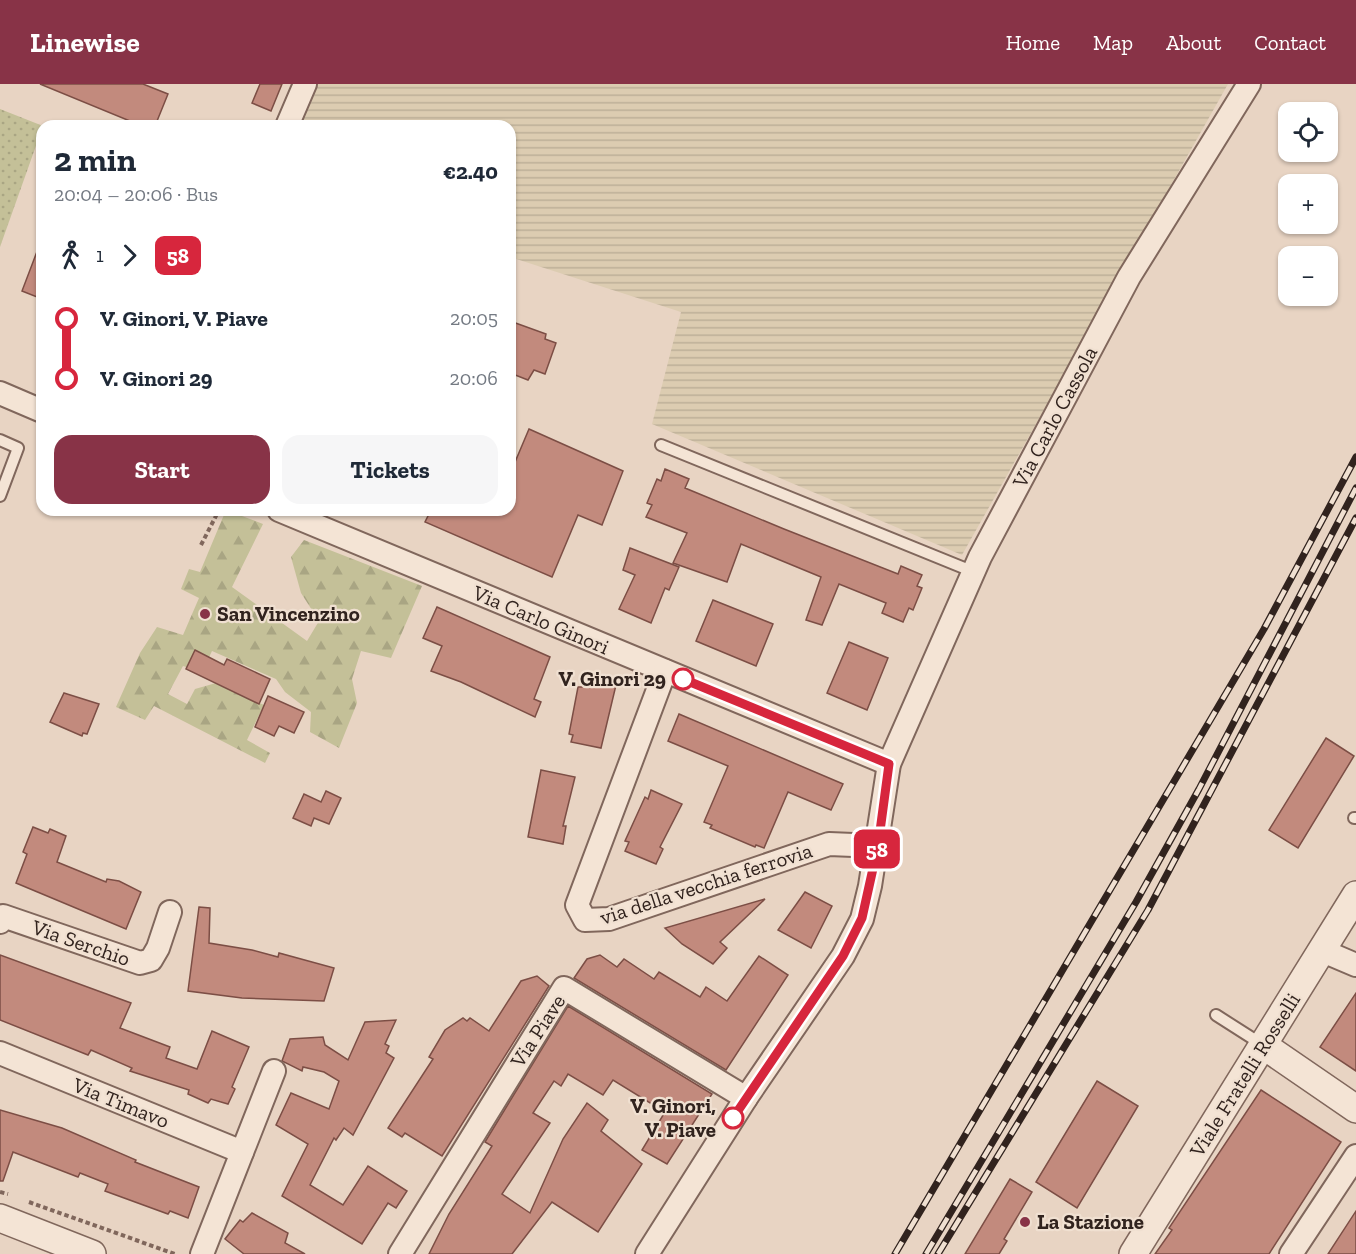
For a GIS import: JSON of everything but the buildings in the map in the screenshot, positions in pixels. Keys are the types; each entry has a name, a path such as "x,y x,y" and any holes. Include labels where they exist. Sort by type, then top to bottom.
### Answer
{"street":[{"path":"289,120 304,84"},
{"name":"Via Carlo Cassola","path":"889,764 974,572 1129,276 1249,84"},
{"path":"0,393 36,408"},
{"name":"Via Carlo Ginori","path":"293,516 889,764"},
{"name":"via della vecchia ferrovia","path":"665,671 577,905 585,920 609,919 829,844 878,846"},
{"path":"647,1254 746,1098 843,956 862,918 878,846 889,764"},
{"name":"Viale Fratelli Rosselli","path":"1133,1254 1356,895"},
{"name":"Via Serchio","path":"0,922 3,916 140,963 151,960 158,948 170,912"},
{"path":"1323,951 1356,965"},
{"name":"Via Piave","path":"400,1254 564,988 746,1098"},
{"path":"1263,1045 1356,1109"},
{"name":"Via Timavo","path":"0,1053 242,1152"},
{"path":"202,1254 274,1071"},
{"path":"1291,1254 1356,1156"},
{"path":"5,1207 92,1254"}],"lane":[{"path":"0,440 18,448 0,496"},
{"path":"661,445 974,572"},
{"path":"1216,1015 1263,1045"}],"path":[{"path":"201,545 216,516"},
{"path":"0,1192 5,1207"},
{"path":"22,1199 175,1254"}],"shaded area":[{"path":"293,84 1228,84 962,555 652,424 681,312 516,259 516,120 277,120"}],"green space":[{"path":"0,109 36,123 36,146 0,247"},
{"path":"223,516 242,516 263,524 232,587 307,641 319,621 301,593 291,557 304,540 422,586 391,658 361,651 352,679 357,703 339,748 310,732 311,712 285,692 276,679 212,651 202,672 183,666 168,694 187,704 195,689 216,683 264,705 247,740 270,753 265,763 154,706 145,720 116,707 140,653 157,627 183,635 199,598 181,589 189,569 200,572"}],"railway":[{"path":"895,1254 1264,629 1356,457"},
{"path":"926,1254 1136,902 1199,789 1356,488"},
{"path":"938,1254 1148,910 1356,518"}],"bus line":[{"name":"58","path":"683,679 889,764 878,846 862,918 843,956 733,1118"}],"place":[{"name":"San Vincenzino","path":"205,614"},
{"name":"V. Ginori 29","path":"683,679"},
{"name":"V. Ginori, V. Piave","path":"733,1118"},
{"name":"La Stazione","path":"1025,1222"}]}
